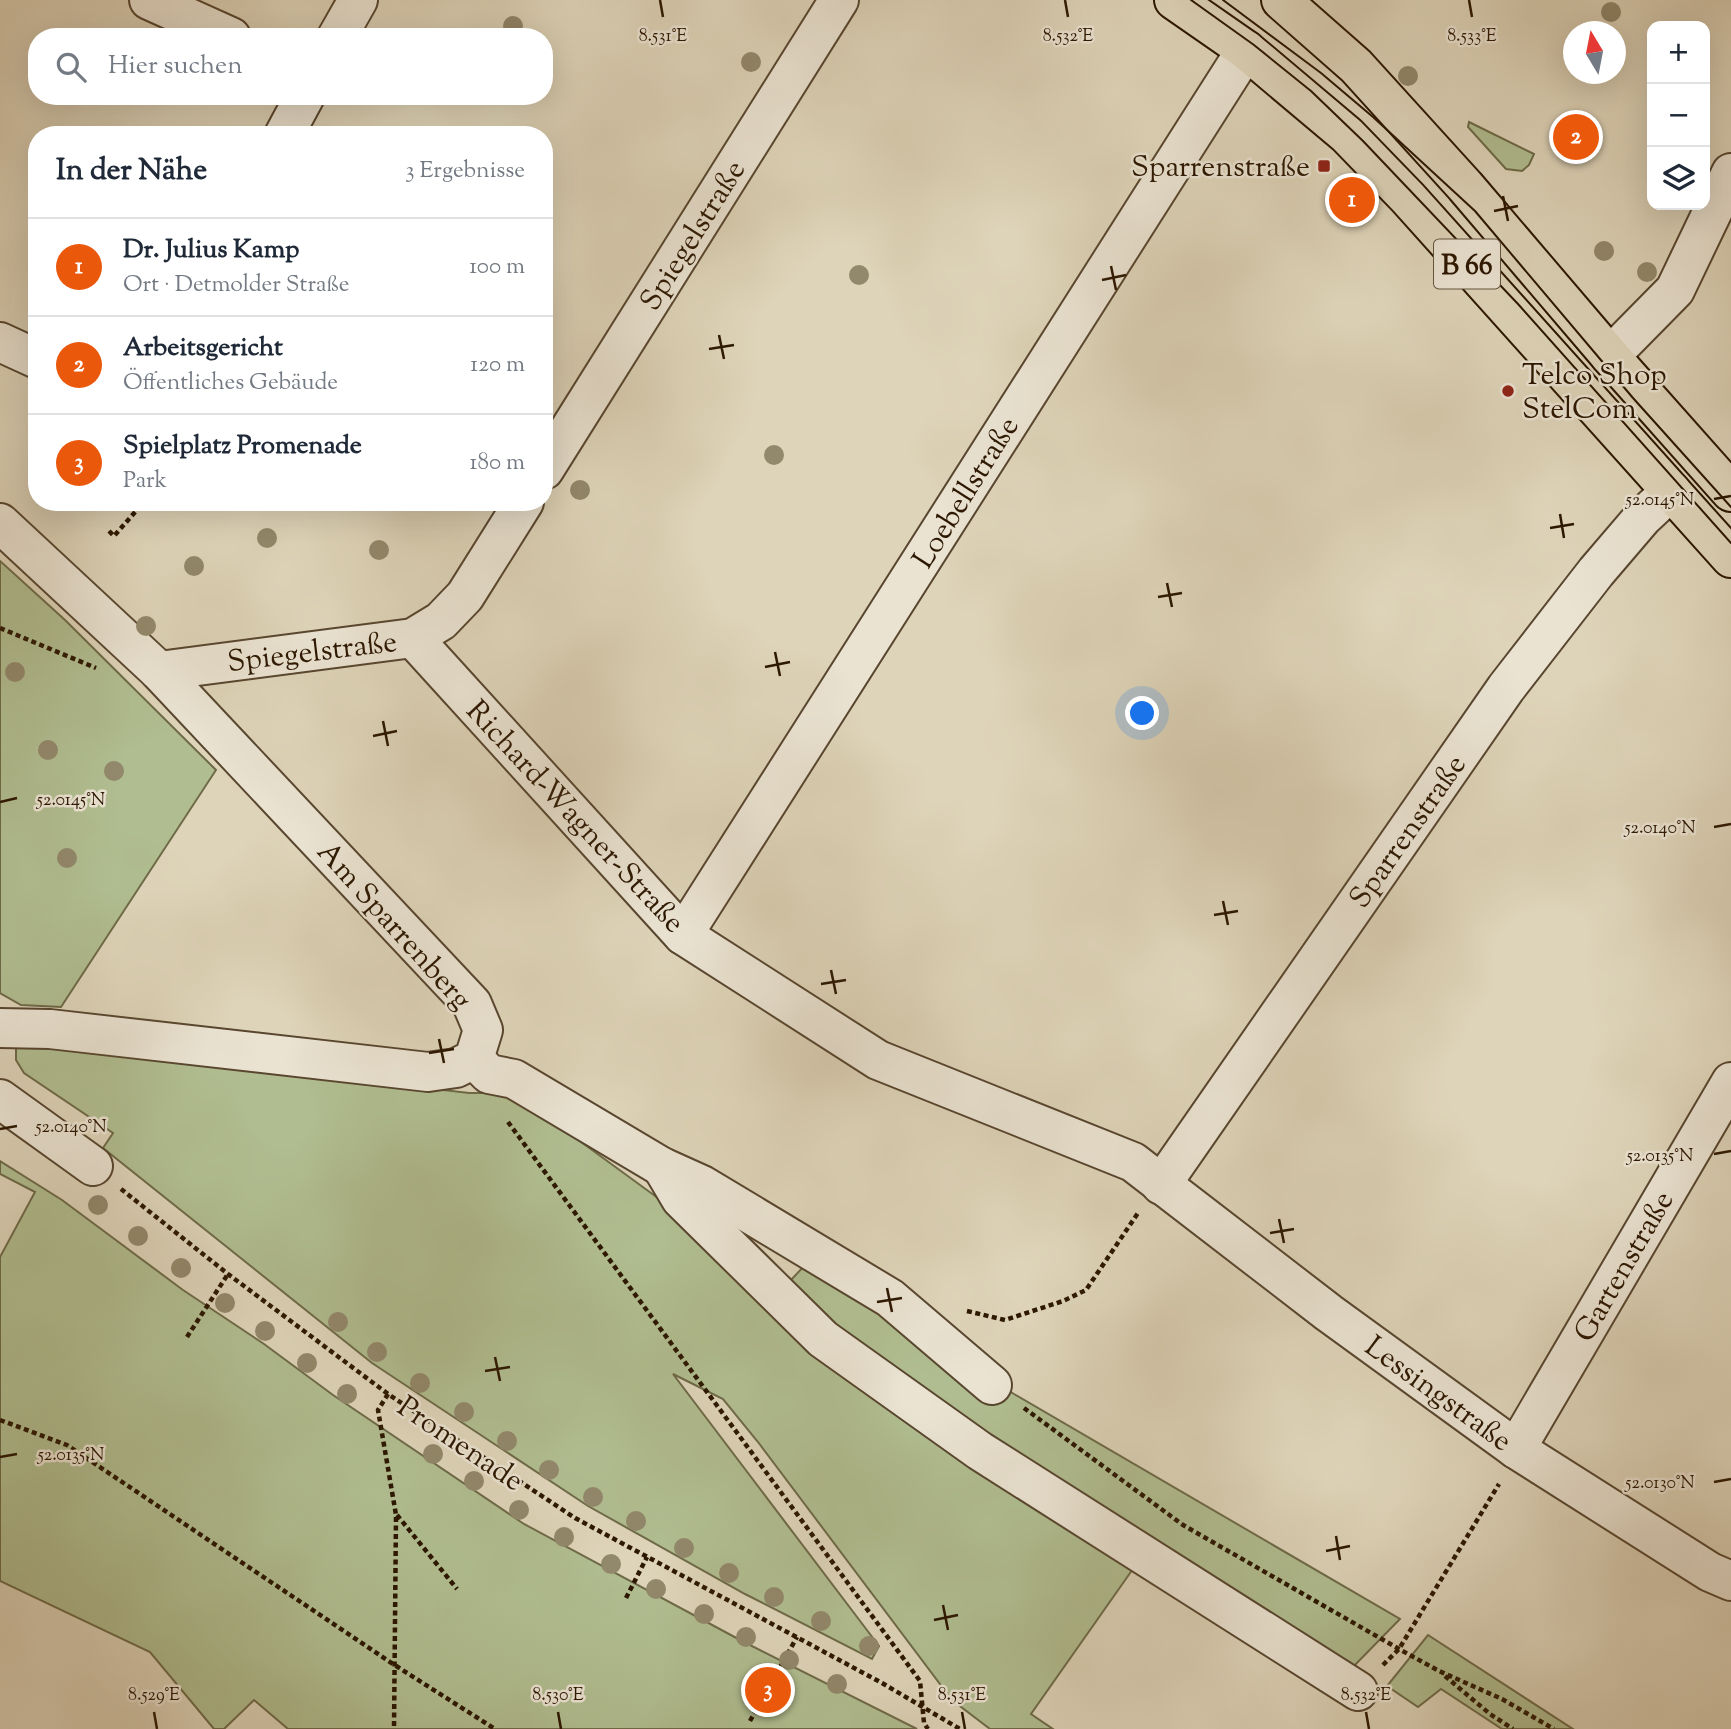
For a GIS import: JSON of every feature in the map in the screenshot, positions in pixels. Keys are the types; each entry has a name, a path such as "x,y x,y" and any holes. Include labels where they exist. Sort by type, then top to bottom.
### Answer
{"main road":[{"name":"B 66","path":"1174,0 1246,50 1347,135 1399,189 1731,558"},
{"name":"B 66","path":"1281,0 1356,66 1465,186 1610,356 1729,485"}],"street":[{"path":"149,0 211,28"},
{"path":"342,28 358,0"},
{"name":"Spiegelstraße","path":"553,456 839,0"},
{"name":"Loebellstraße","path":"683,935 1246,50"},
{"path":"290,126 300,105"},
{"path":"1610,356 1675,290 1731,173"},
{"path":"0,342 28,355"},
{"name":"Sparrenstraße","path":"1161,1185 1506,688 1596,572 1643,517 1671,491"},
{"name":"Spiegelstraße","path":"159,671 414,638 441,621 465,596 518,511"},
{"name":"Am Sparrenberg","path":"0,523 159,671 472,1004 483,1030 482,1066"},
{"name":"Richard-Wagner-Straße","path":"414,638 683,935 878,1060 1133,1162 1161,1185"},
{"path":"4,1023 428,1072 482,1066 514,1079 662,1167 702,1185 891,1298 992,1385"},
{"name":"Gartenstraße","path":"1516,1449 1731,1082"},
{"path":"0,1099 93,1166"},
{"path":"662,1167 681,1199 823,1339 980,1451 1358,1691"},
{"name":"Lessingstraße","path":"1161,1185 1329,1314 1516,1449 1710,1572 1731,1581"}],"path":[{"path":"109,531 114,536 136,511"},
{"path":"0,628 99,670"},
{"path":"482,1066 493,1102 920,1681 924,1723 928,1729"},
{"name":"Promenade","path":"93,1166 228,1274 388,1394 575,1518 922,1705 960,1729"},
{"path":"954,1308 1005,1320 1063,1301 1086,1290 1138,1211 1161,1185"},
{"path":"187,1337 228,1274"},
{"path":"992,1385 1183,1525 1439,1671 1502,1699 1554,1729"},
{"path":"388,1394 378,1410 396,1515 394,1729"},
{"path":"0,1420 67,1446 495,1729"},
{"path":"1358,1691 1399,1649 1505,1474 1516,1449"},
{"path":"396,1515 457,1589"},
{"path":"626,1598 648,1557"},
{"path":"750,1721 797,1637"},
{"path":"1439,1671 1490,1714 1513,1729"},
{"path":"770,1686 786,1693"}],"green space":[{"path":"1469,122 1534,154 1529,165 1522,171 1506,169 1468,127"},
{"path":"0,561 65,620 216,770 61,1007 21,1005 0,993"},
{"path":"59,1045 469,1093 514,1093 662,1201 1135,1566 1031,1714 1053,1729 990,1729 952,1700 723,1399 673,1374 879,1646 872,1659 745,1594 588,1506 372,1363 103,1148 113,1133 24,1073 16,1060 16,1047"},
{"path":"0,1161 62,1200 183,1290 524,1524 742,1641 917,1729 288,1729 254,1700 224,1729 214,1729 150,1652 0,1581 0,1257 35,1192 0,1174"},
{"path":"807,1263 1014,1394 1400,1619 1351,1669 1147,1545 840,1332 789,1282"},
{"path":"1428,1635 1573,1729 1502,1729 1441,1689 1418,1707 1387,1686"}],"tram line":[{"path":"1191,0 1254,45 1311,91 1363,141 1518,304 1731,543"},
{"path":"1223,0 1321,73 1475,211 1633,398 1731,507"}],"place":[{"name":"Arbeitsgericht","path":"1576,137"},
{"name":"Sparrenstraße","path":"1324,166"},
{"name":"Dr. Julius Kamp","path":"1352,200"},
{"name":"Telco Shop StelCom","path":"1508,391"},
{"name":"Spielplatz Promenade","path":"768,1690"}]}
